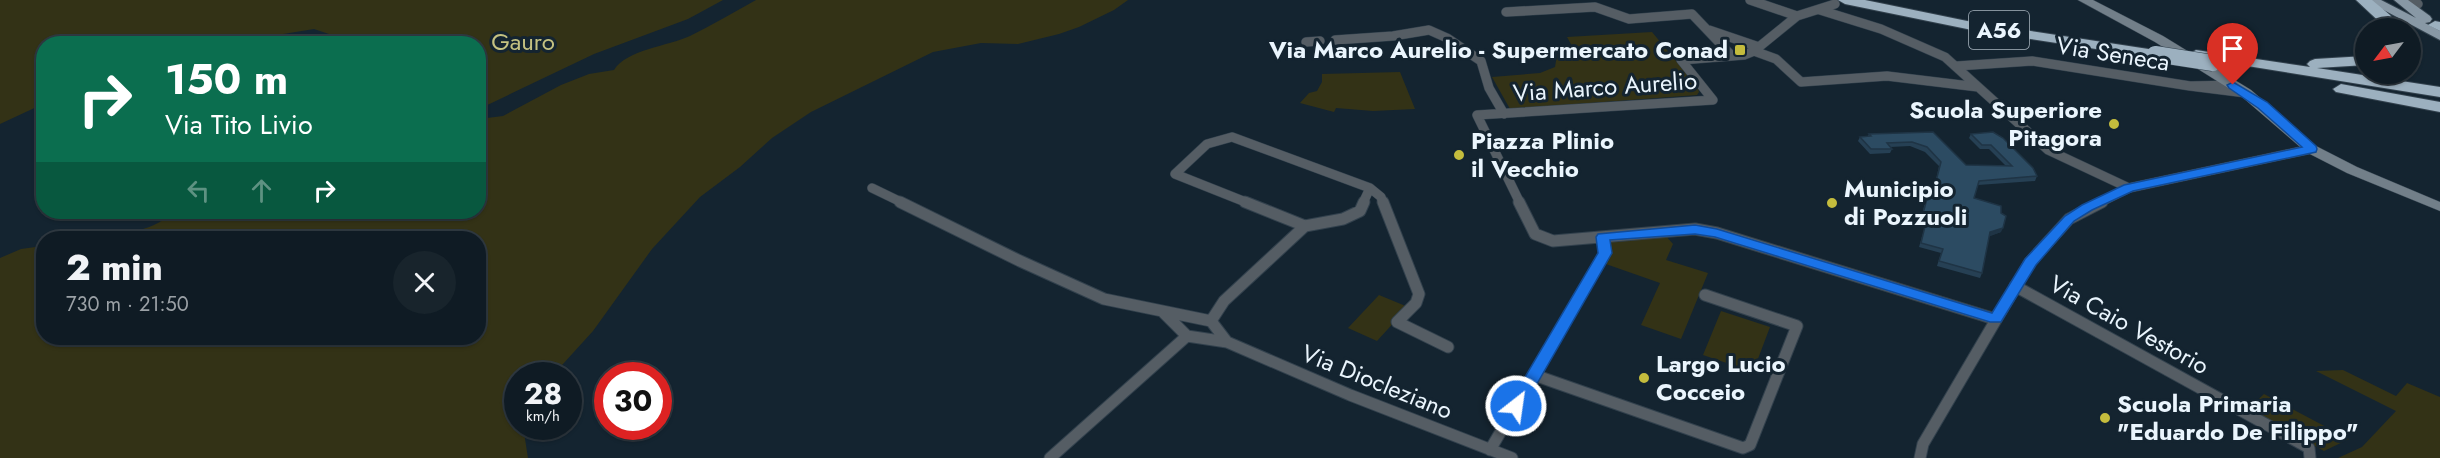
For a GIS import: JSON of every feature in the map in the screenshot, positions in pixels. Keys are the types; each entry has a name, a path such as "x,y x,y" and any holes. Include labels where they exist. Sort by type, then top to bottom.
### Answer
{"highway":[{"name":"A56","path":"1870,0 2213,63 2440,98"},
{"path":"2363,0 2385,18"},
{"name":"A56","path":"1840,2 1962,24 2152,50 2190,52 2440,92"},
{"path":"2190,52 2301,63 2331,64 2355,61"},
{"path":"2213,63 2236,70 2440,107"}],"main road":[{"path":"2372,0 2388,4 2409,4 2439,29"},
{"path":"2372,0 2439,29"}],"street":[{"path":"1750,0 1797,16"},
{"path":"2084,0 2159,39 2246,93 2311,149 2352,170 2440,207"},
{"name":"Via Marco Aurelio","path":"1603,237 1553,242 1535,234 1477,115 1713,100 1682,60 1744,55 1756,49 1797,16 1840,2"},
{"path":"1506,12 1595,7 1629,19 1692,14 1732,56"},
{"path":"1820,10 1913,41 1945,57 2048,150 2129,188"},
{"path":"1706,29 1776,58 1801,82 1887,76 1968,88 1978,87"},
{"path":"1335,40 1393,36 1429,30 1448,38 1480,61 1490,88 1504,114"},
{"path":"1306,42 1320,41"},
{"name":"Via Seneca","path":"1957,66 2032,61 2246,93"},
{"name":"Via Seneca","path":"2190,86 2233,85"},
{"path":"1370,188 1360,211 1343,219 1305,226 1175,174 1194,152 1213,140 1232,137 1370,188 1381,198 1419,294 1416,303 1397,322 1448,347"},
{"path":"1920,458 1923,444 2015,286 2030,262 2069,219 2129,188 2311,149"},
{"path":"872,188 1104,299 1211,321 1224,301 1305,226"},
{"path":"1490,450 1605,253 1603,237 1695,230 1717,233 1995,319"},
{"name":"Via Caio Vestorio","path":"2015,286 2309,448 2310,458"},
{"path":"1534,375 1743,448 1750,445 1797,326 1706,295"},
{"path":"1050,458 1187,336 1162,311"},
{"name":"Via Diocleziano","path":"1211,321 1227,342"},
{"name":"Via Diocleziano","path":"1187,336 1227,342 1512,458"}],"green space":[{"name":"Gauro","path":"0,0 723,0 688,19 594,54 486,106 486,36 335,36 314,29 270,36 36,36 36,107 0,124"},
{"path":"756,0 1128,0 1114,10 1059,34 1018,44 981,43 933,52 811,112 772,138 740,167 700,197 652,249 593,331 565,362 504,362 504,440 525,440 528,458 0,458 0,258 21,249 36,247 36,345 486,345 486,231 135,231 165,219 486,219 486,118 503,116 561,85 589,74 614,70 620,63 638,53 681,40"},
{"path":"1652,32 1697,86 1699,92 1697,95 1510,109 1492,77 1540,73 1555,67 1557,55 1541,48 1572,46 1567,37"},
{"path":"1400,72 1415,109 1373,111 1336,108 1334,112 1300,103 1309,93 1317,91 1322,82 1322,74"},
{"path":"1665,235 1673,244 1666,260 1708,273 1681,339 1641,325 1660,283 1603,263 1607,240"},
{"path":"1379,295 1408,307 1377,341 1348,328"},
{"path":"1721,311 1770,327 1753,372 1703,355"},
{"path":"2343,370 2396,396 2407,383 2440,397 2440,458 2338,458 2362,447 2396,411 2316,371"},
{"path":"2264,394 2349,439 2324,451 2248,409"}],"building":[{"path":"1933,132 1966,165 2012,166 1991,145 1982,145 1971,134 1993,132 2003,138 2033,168 2037,176 1979,181 1974,198 2001,206 2001,213 2006,216 2003,228 1990,232 1982,273 1939,261 1943,249 1921,243 1927,218 1922,217 1930,188 1934,189 1941,162 1927,147 1912,142 1887,143 1892,149 1871,149 1860,137 1871,136 1869,134"}],"place":[{"name":"Via Marco Aurelio - Supermercato Conad","path":"1740,50"},
{"name":"Scuola Superiore Pitagora","path":"2114,124"},
{"name":"Piazza Plinio il Vecchio","path":"1459,155"},
{"name":"Municipio di Pozzuoli","path":"1832,203"},
{"name":"Largo Lucio Cocceio","path":"1644,378"},
{"name":"Scuola Primaria \"Eduardo De Filippo\"","path":"2105,418"}],"route":[{"path":"1516,406 1605,253 1603,237 1695,230 1717,233 1995,319 2030,262 2069,219 2087,208 2129,188 2311,149 2262,105 2233,85"}]}
